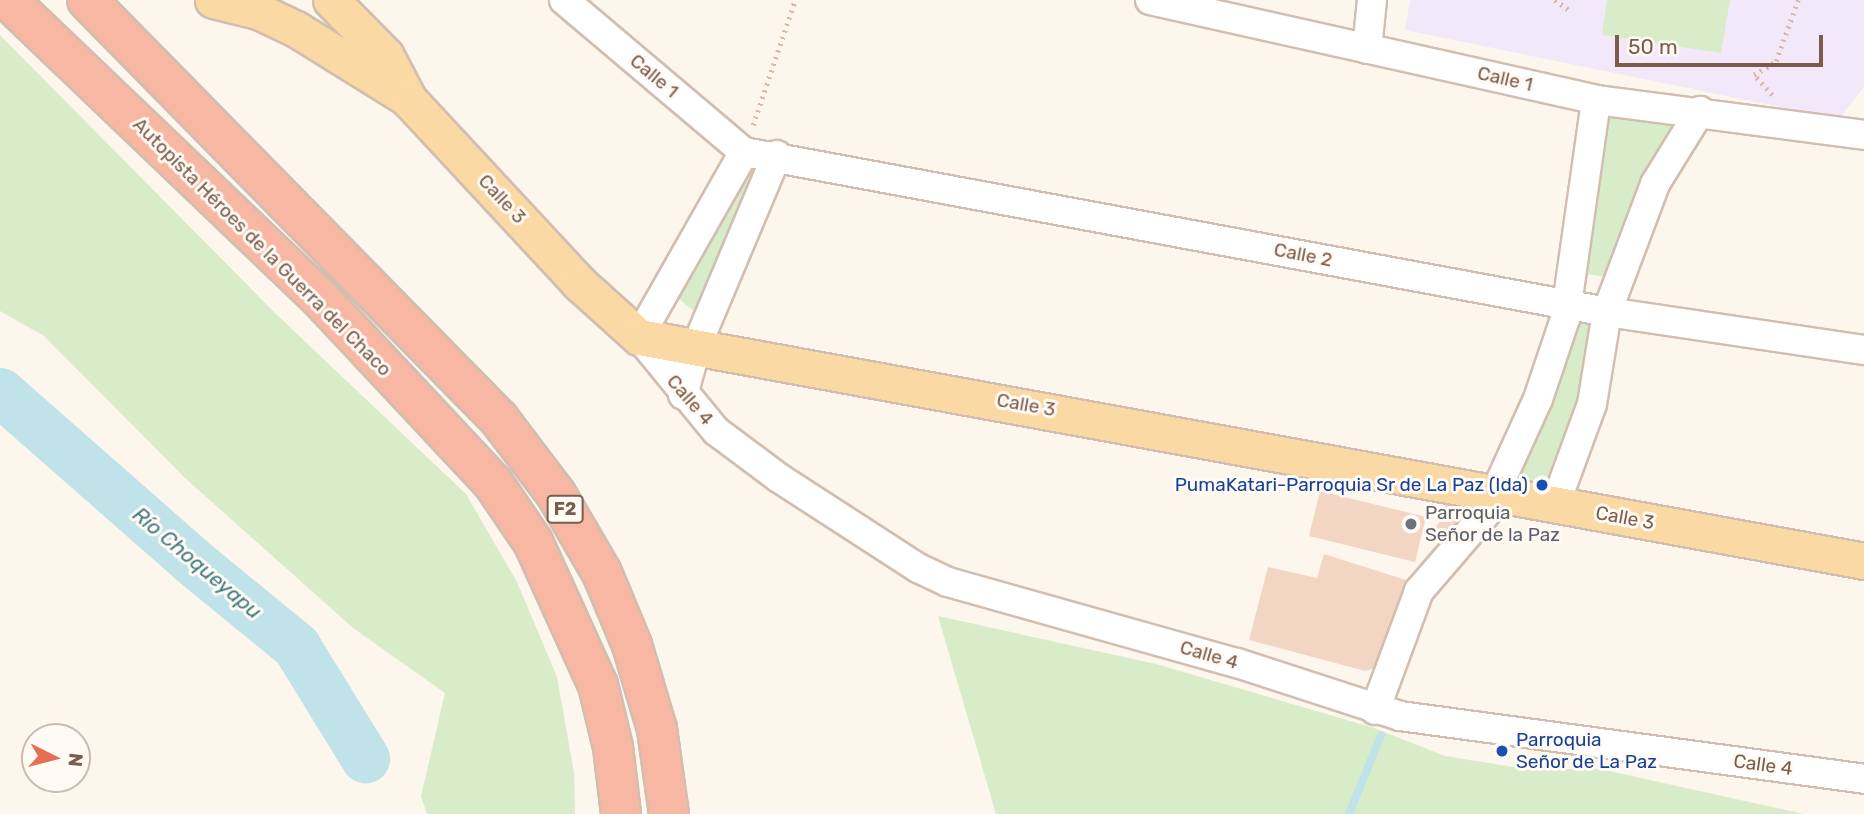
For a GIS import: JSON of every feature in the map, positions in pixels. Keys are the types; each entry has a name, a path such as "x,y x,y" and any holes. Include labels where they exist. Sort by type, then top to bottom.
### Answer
{"highway":[{"name":"Autopista Héroes de la Guerra del Chaco","path":"8,0 317,295 493,483 533,542 570,613 598,685 613,747 621,814"},
{"name":"F2","path":"87,0 499,419 556,494 602,573 632,645 657,729 669,814"}],"main road":[{"path":"213,0 258,10 296,29 409,100"},
{"name":"Calle 3","path":"331,0 386,56 409,100 579,283 639,337 697,345 1864,561"}],"street":[{"name":"Calle 1","path":"565,0 744,152"},
{"name":"Calle 1","path":"1150,0 1596,100 1700,111 1864,135"},
{"path":"1367,49 1372,0"},
{"path":"1375,710 1419,591 1486,513 1493,492 1538,399 1567,304 1596,100"},
{"path":"1555,505 1592,404 1607,312 1655,184 1700,111"},
{"name":"Calle 2","path":"744,152 777,155 1607,312 1864,350"},
{"path":"639,337 744,152"},
{"path":"683,395 697,345 777,155"},
{"name":"Calle 4","path":"639,337 683,395 716,431 779,478 918,568 948,582 1264,671 1375,710 1864,779"}],"path":[{"path":"744,152 795,0"},
{"path":"1555,0 1571,11"},
{"path":"1777,100 1754,75 1776,61 1798,0"}],"shaded area":[{"path":"1410,0 1864,0 1864,87 1839,119 1405,30"}],"green space":[{"path":"1607,0 1730,0 1721,53 1602,35"},
{"path":"0,35 276,314 466,494 517,582 557,677 574,773 575,814 427,814 421,796 445,693 353,628 185,478 44,336 0,311"},
{"path":"1609,112 1675,120 1678,129 1617,279 1581,273"},
{"path":"748,174 752,176 695,312 679,299"},
{"path":"1578,319 1593,322 1588,388 1547,490 1515,484 1510,473"},
{"path":"938,616 1156,664 1374,728 1445,756 1526,769 1600,769 1804,814 996,814"}],"building":[{"path":"1320,491 1426,517 1415,562 1309,536"},
{"path":"1445,503 1456,503 1469,518 1445,542 1434,529 1442,519"},
{"path":"1324,554 1406,580 1375,668 1365,671 1249,640 1268,567 1317,578"}],"waterway":[{"name":"Río Choqueyapu","path":"0,392 191,560 296,646 365,758"},
{"path":"1349,814 1381,735"}],"place":[{"name":"PumaKatari-Parroquia Sr de La Paz (Ida)","path":"1542,485"},
{"name":"Parroquia Señor de la Paz","path":"1411,524"},
{"name":"Parroquia Señor de La Paz","path":"1502,751"}]}
